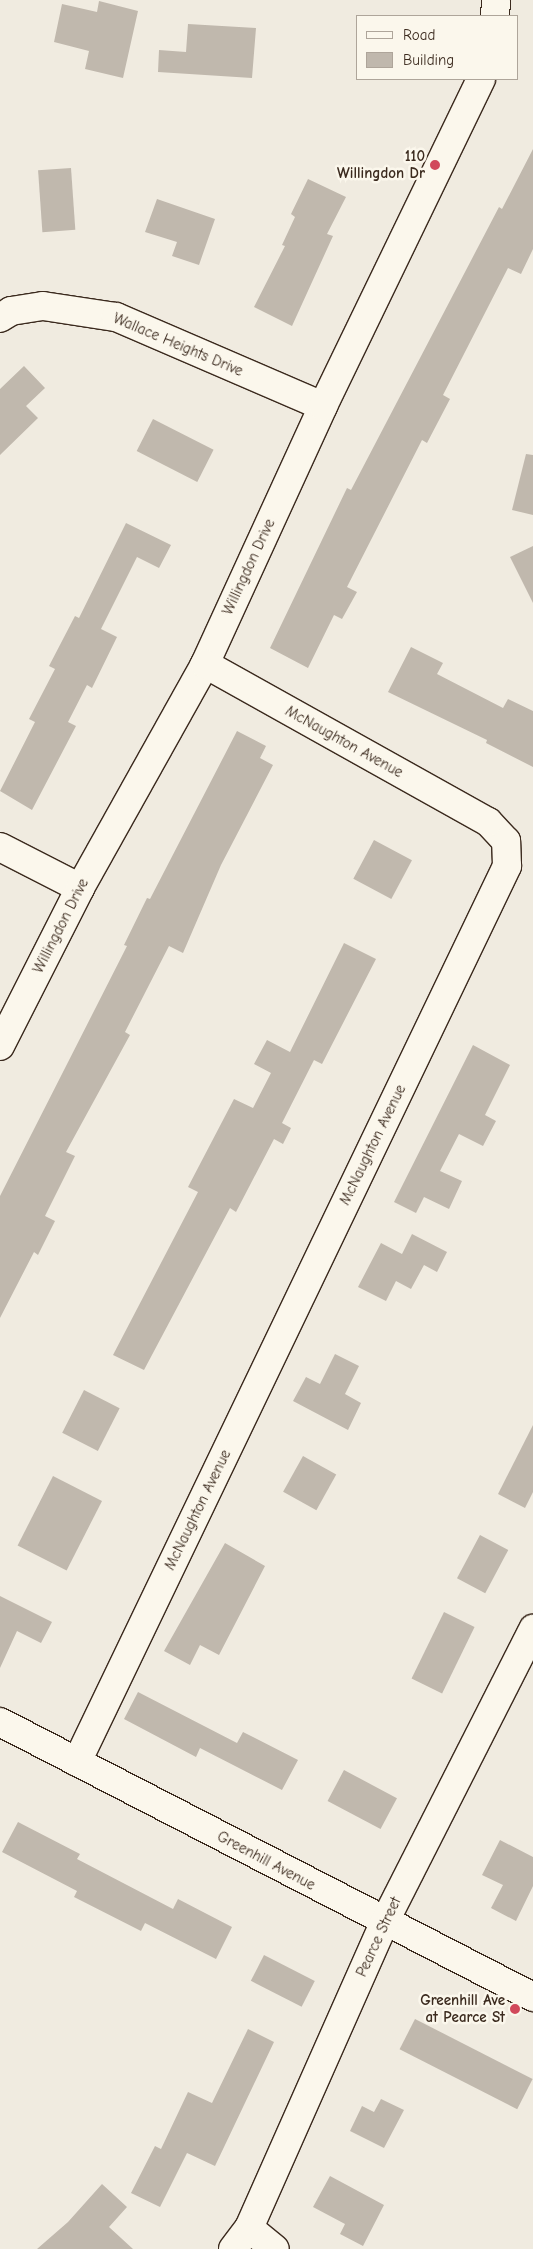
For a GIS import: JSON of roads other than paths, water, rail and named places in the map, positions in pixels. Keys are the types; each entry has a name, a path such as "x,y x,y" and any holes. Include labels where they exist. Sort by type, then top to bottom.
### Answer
{"street":[{"path":"495,15 496,0"},
{"name":"Willingdon Drive","path":"0,1046 80,888 205,664 323,406 481,80"},
{"name":"Wallace Heights Drive","path":"0,318 11,310 43,306 116,318 323,406"},
{"name":"McNaughton Avenue","path":"77,1762 507,866 506,841 488,822 205,664"},
{"path":"0,847 80,888"},
{"name":"Pearce Street","path":"241,2239 384,1923 533,1629"},
{"name":"Greenhill Avenue","path":"0,1722 384,1923 533,1997"},
{"path":"241,2239 275,2249"}],"place":[{"name":"110 Willingdon Dr","path":"435,165"},
{"name":"Greenhill Ave at Pearce St","path":"515,2009"}]}
